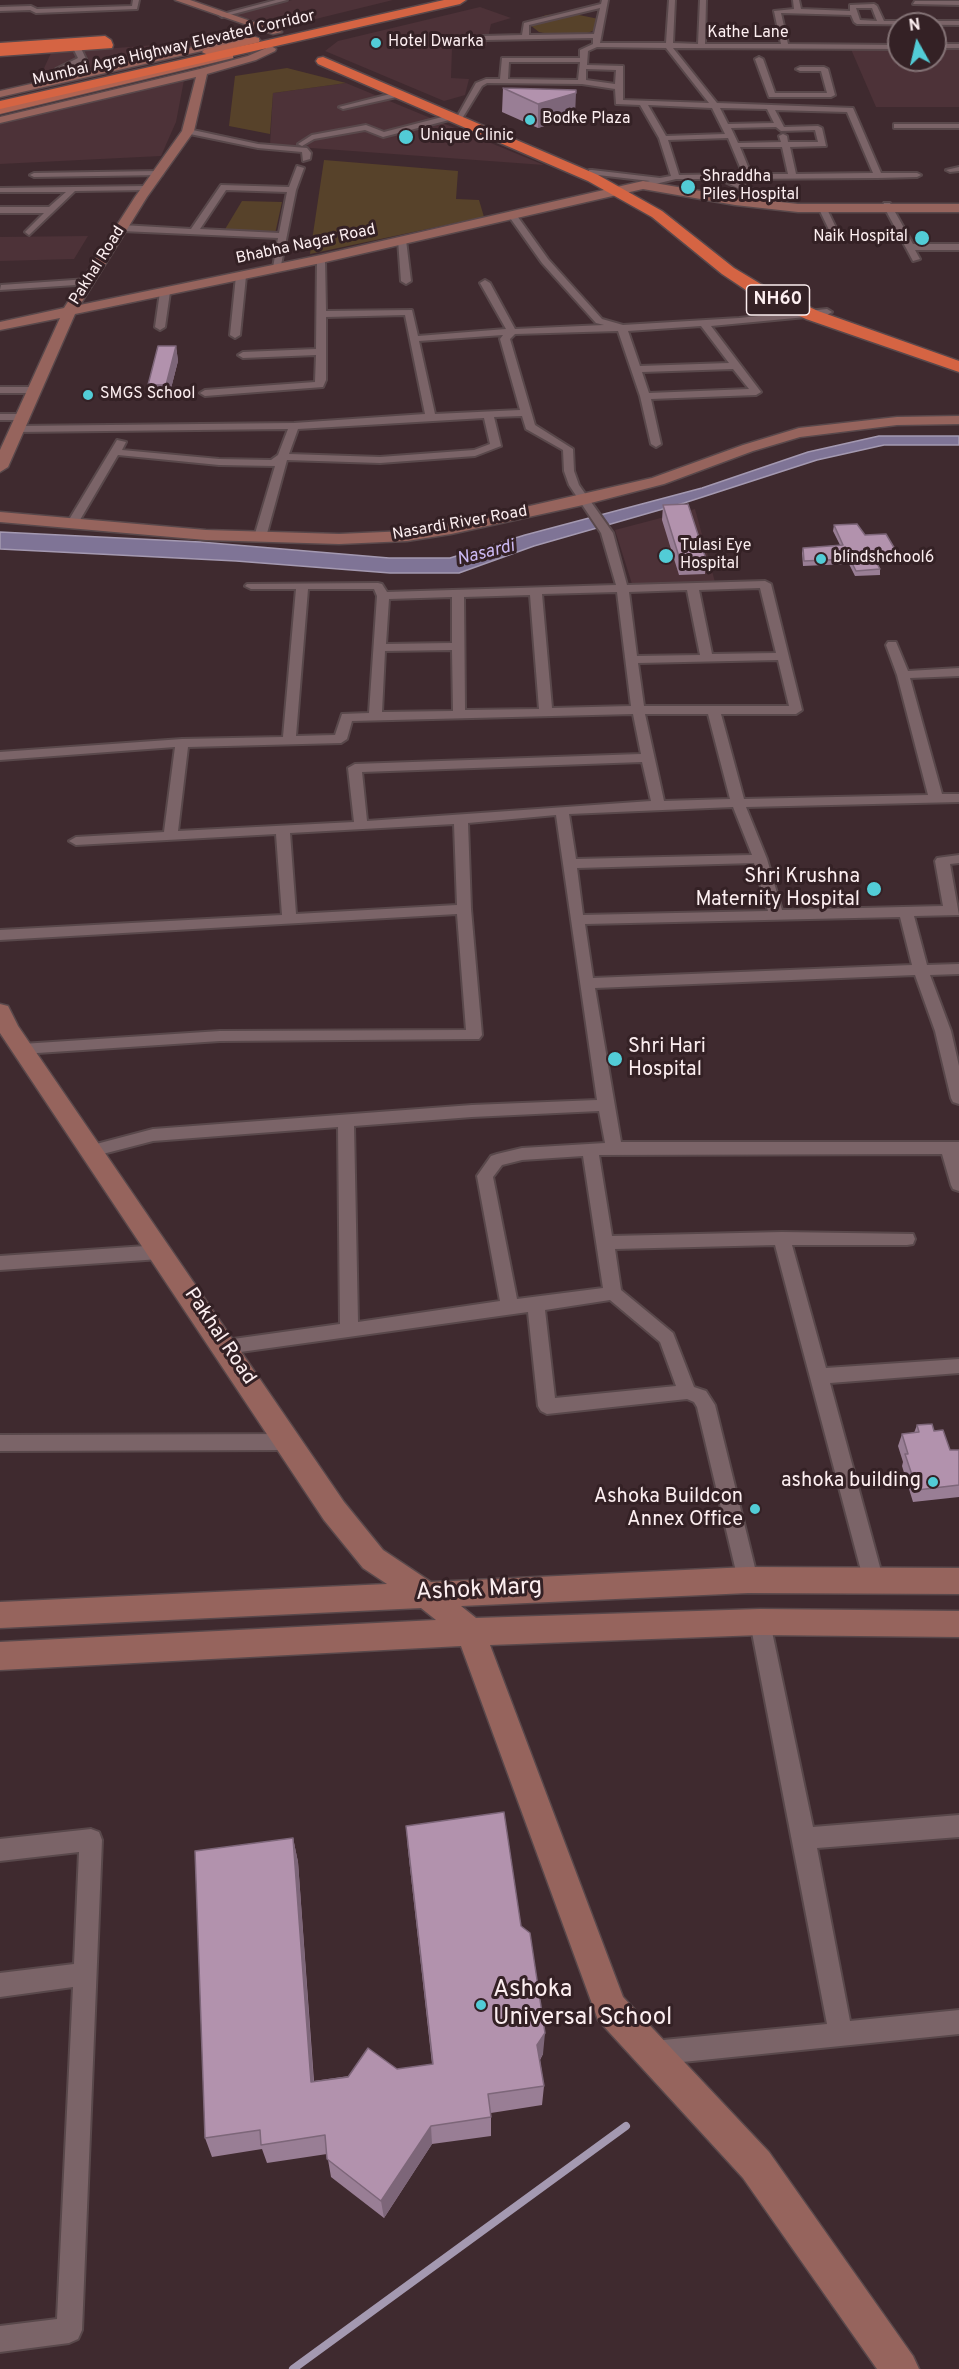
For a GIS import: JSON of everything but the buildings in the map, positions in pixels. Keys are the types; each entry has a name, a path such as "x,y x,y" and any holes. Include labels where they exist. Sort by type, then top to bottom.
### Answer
{"highway":[{"name":"Mumbai Agra Highway Elevated Corridor","path":"0,100 439,0"},
{"name":"Mumbai Agra Highway Elevated Corridor","path":"0,100 460,0"},
{"path":"106,42 76,46 0,50 106,42"},
{"name":"NH60","path":"631,189 593,178 455,116 326,60 398,94 455,116 631,189 657,214 728,271 759,290 959,367"},
{"path":"0,100 145,66"},
{"path":"0,112 137,81 159,73"},
{"name":"NH60","path":"819,313 959,358"}],"main road":[{"path":"145,66 264,46"},
{"path":"159,73 264,46"}],"street":[{"path":"0,9 31,8 36,11 135,8 136,0"},
{"path":"180,0 277,33"},
{"path":"222,15 284,0"},
{"path":"672,0 669,47 715,105 748,176"},
{"path":"701,47 703,0"},
{"path":"796,0 798,11"},
{"path":"525,37 526,24 605,3 596,45 584,50 582,82"},
{"path":"915,3 959,3"},
{"path":"882,22 874,6 852,6 857,22 959,23"},
{"path":"785,47 777,11 854,13"},
{"path":"486,38 597,36"},
{"path":"0,100 68,78 215,45 264,46"},
{"name":"Kathe Lane","path":"596,45 887,46"},
{"path":"68,78 61,67 82,59 76,46"},
{"path":"0,120 203,72 252,58 264,46"},
{"path":"504,81 505,60 584,64 620,68 619,102 850,110 878,176"},
{"path":"759,60 772,94"},
{"path":"762,95 831,95 824,69 800,69"},
{"name":"Pakhal Road","path":"0,467 4,450 19,423 69,312 147,188 188,131 196,105 198,84 203,72"},
{"path":"302,144 312,137 366,127 383,135 455,116 482,83 582,82 619,87"},
{"path":"342,107 398,94"},
{"path":"752,95 754,106"},
{"path":"643,103 663,138 676,177"},
{"path":"770,107 786,144 794,176"},
{"path":"725,126 818,128 823,144 735,145"},
{"path":"897,126 959,126"},
{"path":"188,131 258,146 304,150 307,153 306,159"},
{"path":"663,138 730,136"},
{"path":"277,268 292,190 300,168"},
{"path":"34,175 159,172"},
{"path":"592,172 659,179 719,176 917,175"},
{"path":"719,176 785,206 888,207"},
{"path":"631,189 659,179"},
{"path":"194,231 224,187 292,190"},
{"path":"0,190 147,188"},
{"path":"29,232 74,189"},
{"path":"631,189 785,206 824,208 959,206"},
{"name":"Bhabha Nagar Road","path":"0,326 321,259 631,189"},
{"path":"888,207 916,259"},
{"path":"824,208 834,232"},
{"path":"0,210 52,210"},
{"path":"512,215 545,261 599,321 622,328"},
{"path":"122,228 283,236"},
{"path":"402,240 406,281"},
{"path":"909,247 959,247"},
{"path":"205,393 319,385 321,259"},
{"path":"235,335 241,276"},
{"path":"2,288 88,282"},
{"path":"485,283 512,332"},
{"path":"160,327 165,292"},
{"path":"321,314 409,312 431,417"},
{"path":"414,339 704,323 819,313"},
{"path":"645,396 756,392 704,323"},
{"path":"622,328 645,396 656,444"},
{"path":"512,332 505,339 530,427 568,450 568,471 586,504 607,533 623,590 638,710 658,805"},
{"path":"243,355 321,352"},
{"path":"634,369 736,366"},
{"path":"0,390 34,390"},
{"path":"0,417 19,423 129,429 294,426 525,412"},
{"path":"116,452 219,462 273,463 283,457 380,460 475,453 496,446 488,414"},
{"path":"872,423 959,420"},
{"path":"872,423 901,426 959,426"},
{"name":"Nasardi River Road","path":"0,517 206,535 339,539 407,536 586,504 784,436 872,423"},
{"path":"260,537 294,426"},
{"path":"73,523 129,429"},
{"path":"0,756 182,743 341,739 346,717 638,710 796,710 765,584 383,596"},
{"path":"251,586 378,586 383,596 375,716"},
{"path":"289,740 302,586"},
{"path":"692,586 707,658"},
{"path":"536,592 546,712"},
{"path":"459,594 459,714"},
{"path":"892,645 903,675 936,798"},
{"path":"379,648 459,646"},
{"path":"632,660 783,656"},
{"path":"903,675 959,672"},
{"path":"714,711 738,803 760,859 777,916"},
{"path":"170,837 182,743"},
{"path":"361,825 355,768 648,758"},
{"path":"76,841 461,820 658,805 959,798"},
{"path":"562,811 614,1148"},
{"path":"22,1049 220,1036 474,1035 464,909 461,820"},
{"path":"283,831 289,919"},
{"path":"570,864 760,859"},
{"path":"577,920 955,910 942,861 959,859"},
{"path":"0,935 464,909"},
{"path":"906,912 921,970 951,1031 959,1098"},
{"path":"587,982 959,969"},
{"name":"Pakhal Road","path":"0,1011 22,1049 334,1511 373,1559 425,1594 471,1632"},
{"path":"91,1151 153,1136 606,1105"},
{"path":"346,1121 349,1330"},
{"path":"510,1307 486,1176 497,1160 522,1154 614,1148 954,1148 959,1185"},
{"path":"590,1149 612,1293 667,1338 687,1392"},
{"path":"605,1243 782,1238 907,1239"},
{"path":"782,1238 874,1582"},
{"path":"0,1263 160,1252"},
{"path":"225,1347 612,1293"},
{"path":"536,1304 548,1406 687,1392 700,1396 706,1405 748,1580"},
{"path":"818,1376 959,1366"},
{"path":"0,1443 289,1442"},
{"name":"Ashok Marg","path":"0,1615 748,1580 959,1581"},
{"path":"760,1622 841,2034"},
{"name":"Ashok Marg","path":"0,1656 471,1632 760,1622 959,1623"},
{"path":"471,1632 610,2008 756,2165 900,2369"},
{"path":"804,1838 959,1826"},
{"path":"0,1850 91,1840 69,2330 0,2339"},
{"path":"0,1985 84,1974"},
{"path":"652,2053 959,2022"}],"shaded area":[{"path":"292,0 393,0 279,28 233,14"},
{"path":"480,7 511,18 491,24 486,47 452,48 451,78 469,79 465,95 444,101 325,51 338,41"},
{"path":"569,13 599,19 603,22 603,27 582,35 559,36 539,32 530,25 532,21 546,15"},
{"path":"207,41 208,45 39,79 51,53"},
{"path":"850,47 887,47 887,72 947,72 947,47 959,47 959,107 876,107"},
{"path":"287,68 346,83 273,93 270,134 229,126 235,76"},
{"path":"184,80 176,122 161,156 0,164 0,122"},
{"path":"346,83 544,165 270,145 273,93"},
{"path":"324,160 458,171 456,199 479,200 484,217 310,254"},
{"path":"242,201 282,202 275,234 224,231"},
{"path":"88,236 74,259 0,261 0,237"},
{"name":"Tulasi Eye Hospital","path":"695,509 715,582 632,584 615,530"}],"water":[{"name":"Nasardi","path":"879,436 959,436 959,445 884,445 817,460 684,503 534,546 459,573 390,573 236,561 0,549 0,532 200,542 389,558 450,558 525,535 702,488 808,452"}],"waterway":[{"path":"293,2369 626,2126"}],"place":[{"name":"Hotel Dwarka","path":"376,43"},
{"name":"Bodke Plaza","path":"530,120"},
{"name":"Unique Clinic","path":"406,137"},
{"name":"Shraddha Piles Hospital","path":"688,187"},
{"name":"Naik Hospital","path":"922,238"},
{"name":"SMGS School","path":"88,395"},
{"name":"Tulasi Eye Hospital","path":"666,556"},
{"name":"blindshchool6","path":"821,559"},
{"name":"Shri Krushna Maternity Hospital","path":"874,889"},
{"name":"Shri Hari Hospital","path":"615,1059"},
{"name":"ashoka building","path":"933,1482"},
{"name":"Ashoka Buildcon Annex Office","path":"755,1509"},
{"name":"Ashoka Universal School","path":"481,2005"}]}
